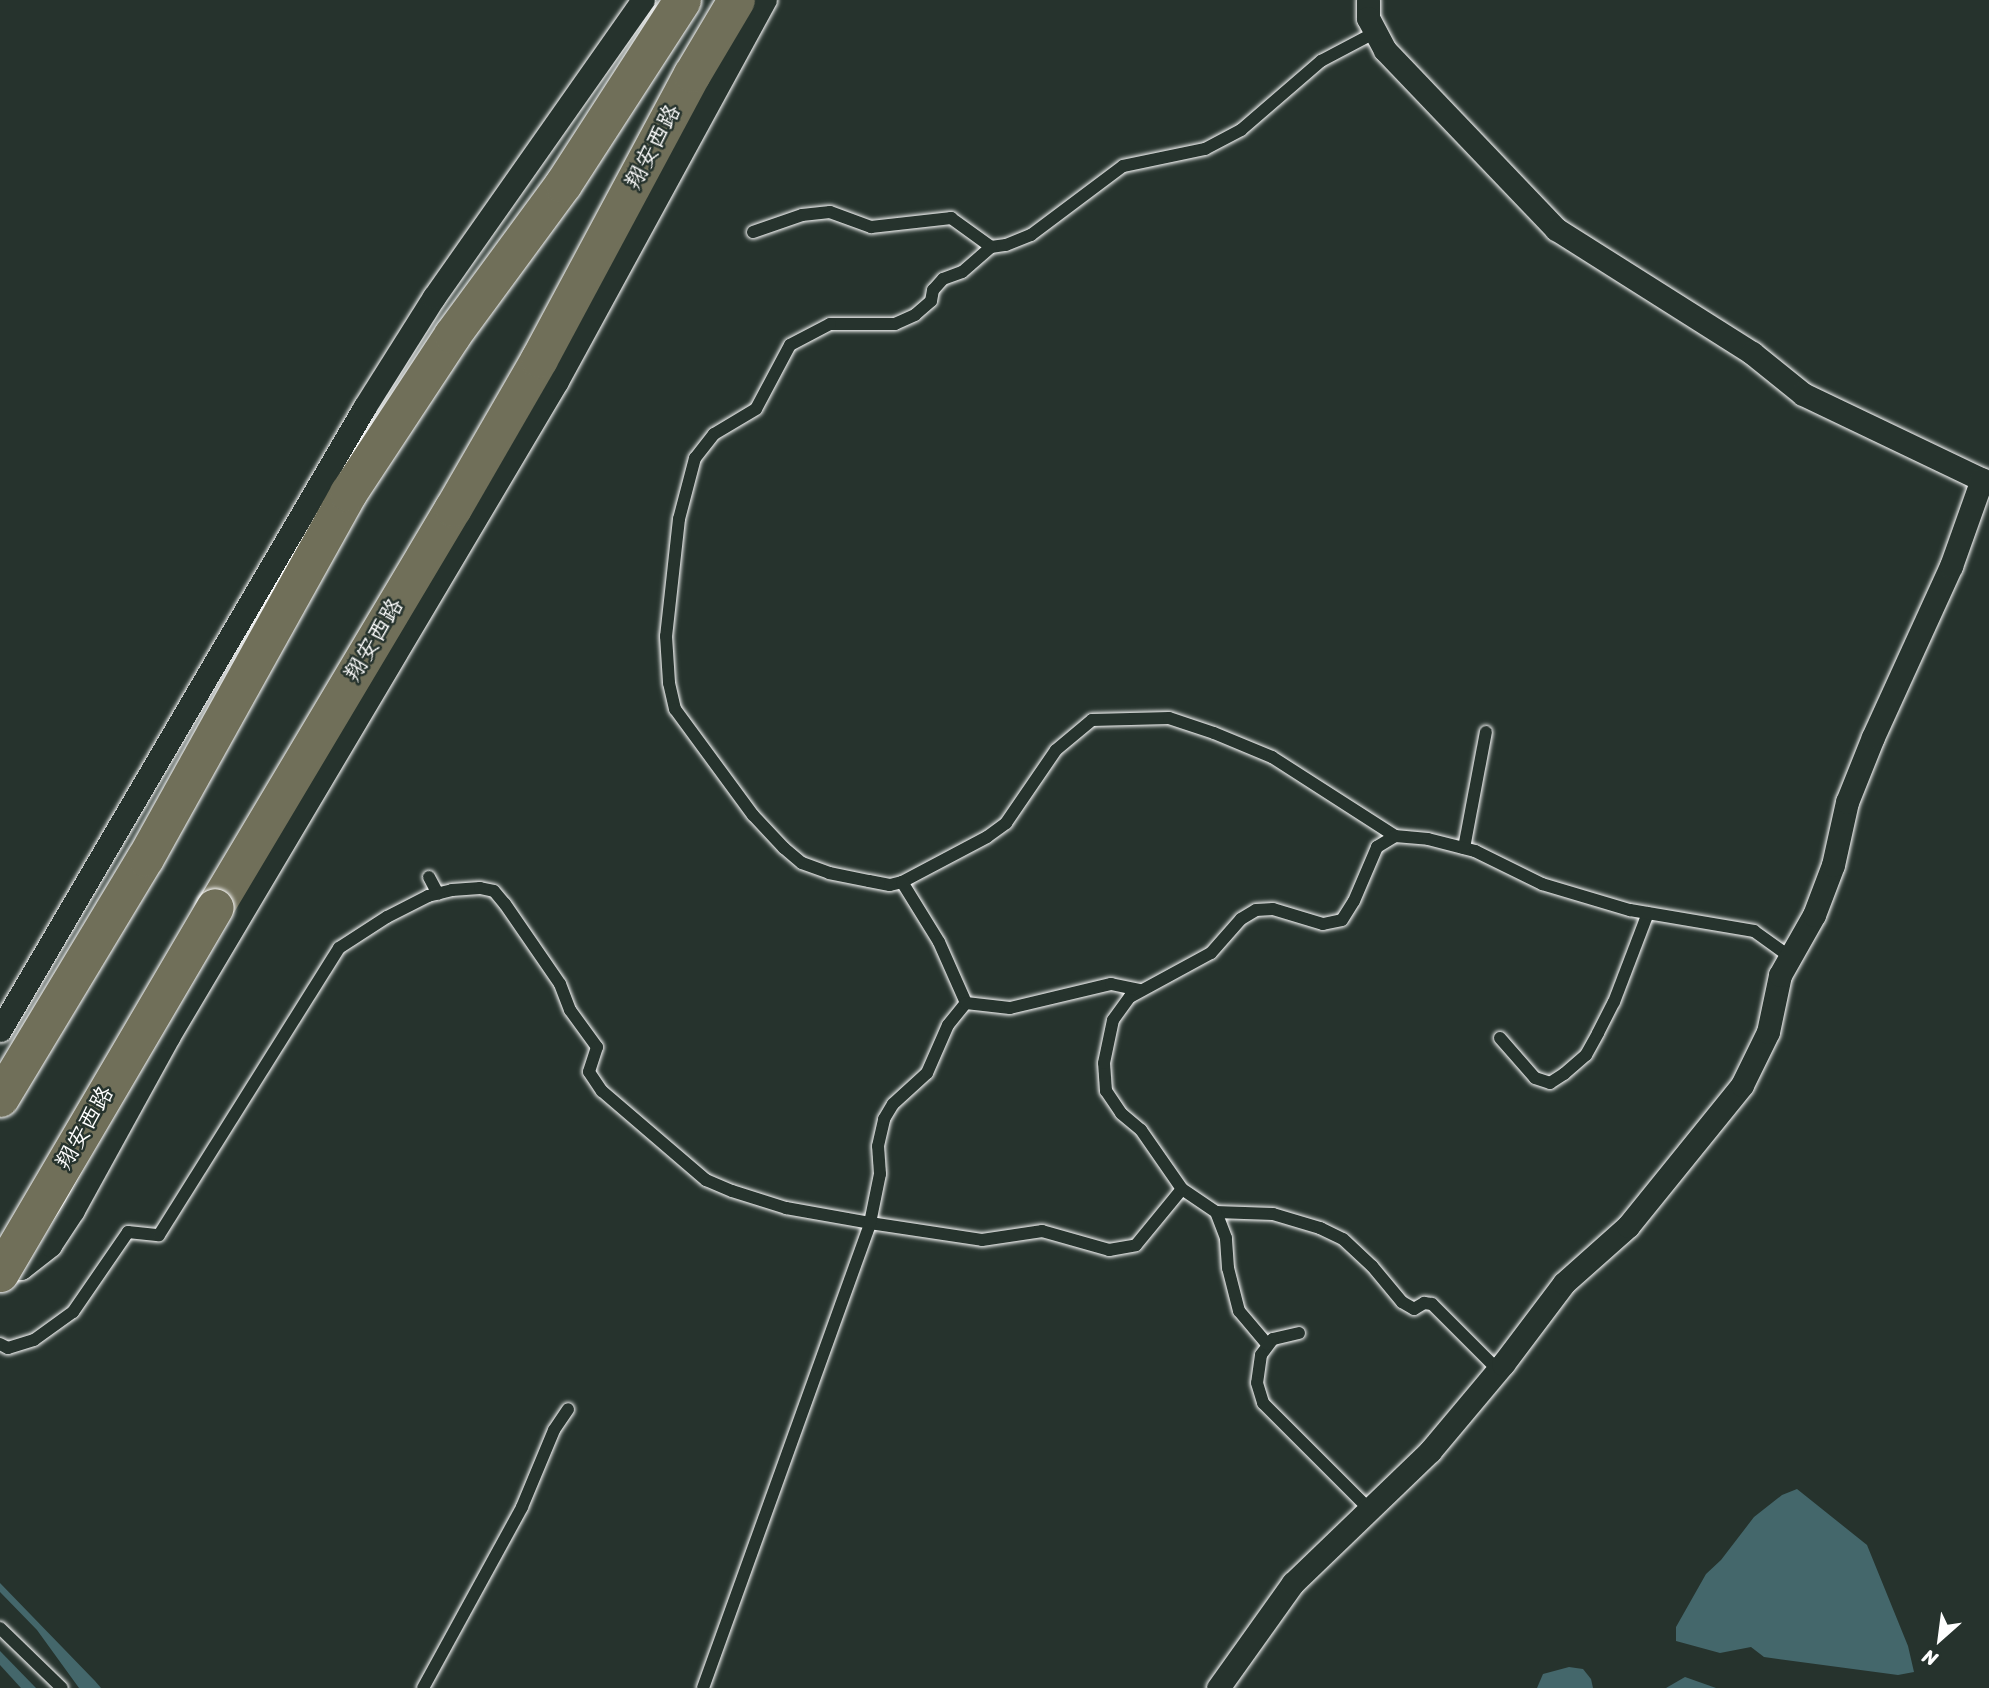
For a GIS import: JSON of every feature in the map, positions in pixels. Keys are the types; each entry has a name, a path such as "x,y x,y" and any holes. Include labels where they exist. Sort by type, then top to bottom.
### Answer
{"main road":[{"path":"0,1098 145,858 348,494 452,335 563,184 681,0"},
{"name":"翔安西路","path":"0,1271 473,474 539,359 692,74 736,0"}],"street":[{"path":"0,1030 364,408 434,297 643,0"},
{"path":"0,1271 21,1268 50,1245 73,1210 175,1026 557,381 765,0"},
{"path":"1218,1688 1293,1583 1430,1451 1498,1370 1564,1283 1628,1226 1742,1085 1768,1032 1780,975 1814,915 1833,865 1847,802 1872,737 1951,566 1985,481 1803,394 1752,353 1556,229 1385,50 1367,18 1364,2"}],"lane":[{"path":"1374,33 1321,61 1241,131 1205,149 1123,166 1031,235 991,247 962,272 943,279 933,290 931,301 915,315 895,324 830,324 790,345 756,408 714,434 695,458 679,519 666,636 669,683 675,709 753,815 802,863 829,873 890,885 902,882 987,837 1006,823 1056,750 1093,720 1169,718 1272,757 1395,836 1464,848 1566,893 1647,913 1754,931 1790,957"},
{"path":"753,232 802,215 830,212 871,227 951,218 991,247"},
{"path":"1464,848 1486,732"},
{"path":"1395,836 1377,847 1354,901 1342,920 1323,924 1273,909 1256,910 1241,919 1211,953 1130,997 1112,1020 1104,1063 1106,1091 1121,1113 1141,1130 1181,1188 1216,1212 1273,1214 1320,1228 1343,1240 1372,1266 1402,1302 1414,1309 1424,1303 1432,1304 1498,1370"},
{"path":"429,877 438,894"},
{"path":"902,882 939,942 966,1003"},
{"path":"0,1344 8,1348 34,1340 73,1312 128,1232 159,1235 339,948 387,917 438,894 469,888 494,891 560,985 570,1010 597,1047 589,1072 602,1091 706,1180 786,1208 870,1223 982,1240 1042,1231 1109,1250 1136,1245 1181,1188"},
{"path":"1500,1038 1535,1079 1550,1083 1564,1074 1586,1055 1614,1002 1647,913"},
{"path":"966,1003 1010,1008 1111,984 1140,990"},
{"path":"703,1688 870,1223 880,1174 878,1146 884,1119 893,1104 927,1073 948,1024 966,1003"},
{"path":"1216,1212 1226,1238 1228,1268 1239,1311 1268,1343"},
{"path":"1299,1333 1284,1335 1268,1343 1261,1355 1257,1384 1262,1403 1368,1509"},
{"path":"423,1688 522,1507 554,1430 568,1409"},
{"path":"0,1628 62,1688"}],"water":[{"path":"1797,1489 1867,1545 1908,1646 1914,1672 1898,1675 1764,1657 1751,1647 1720,1653 1676,1641 1676,1627 1706,1574 1721,1560 1754,1517 1782,1495"},
{"path":"0,1583 101,1688 79,1688 37,1630 0,1592"},
{"path":"0,1651 36,1688 21,1688 0,1665"},
{"path":"1569,1667 1583,1669 1591,1679 1593,1688 1537,1688 1543,1674"},
{"path":"1685,1677 1716,1688 1666,1688"}]}
